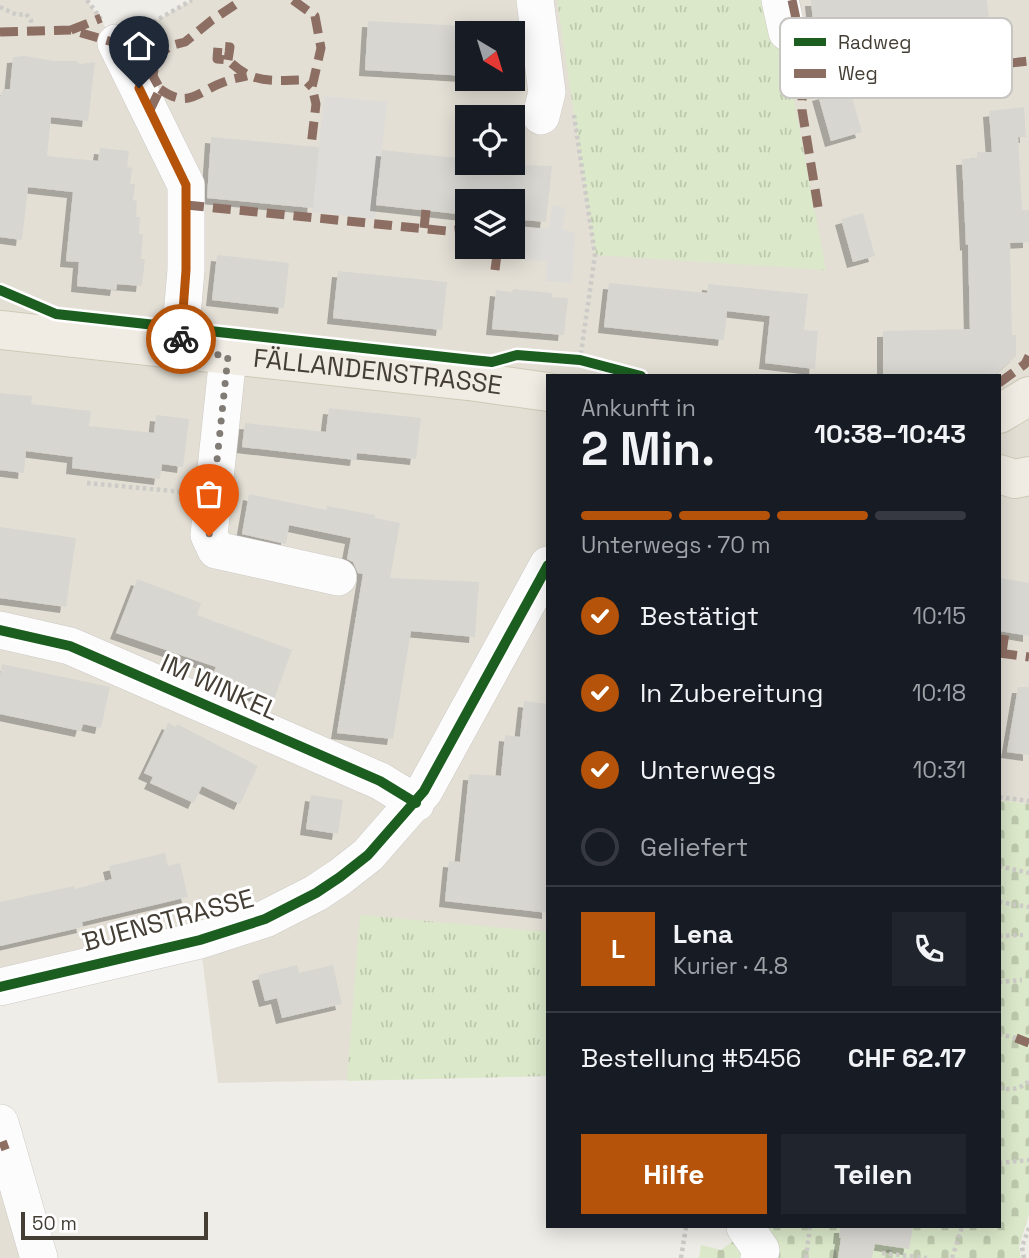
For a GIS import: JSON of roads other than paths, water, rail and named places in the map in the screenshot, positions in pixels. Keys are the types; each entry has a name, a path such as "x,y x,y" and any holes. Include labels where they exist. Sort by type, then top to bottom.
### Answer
{"main road":[{"name":"FÄLLANDENSTRASSE","path":"0,330 546,392"},
{"path":"1001,413 1029,397"}],"street":[{"path":"535,0 547,92 557,112"},
{"path":"116,43 186,185 186,270 179,350"},
{"path":"228,356 209,536 216,550 338,577"},
{"name":"BUENSTRASSE","path":"0,987 200,940 265,919 316,894 340,877 368,855 415,803 545,580"},
{"name":"IM WINKEL","path":"0,630 71,646 380,781 415,803"},
{"path":"0,1123 39,1258"},
{"path":"746,1228 761,1250 759,1258"}]}
